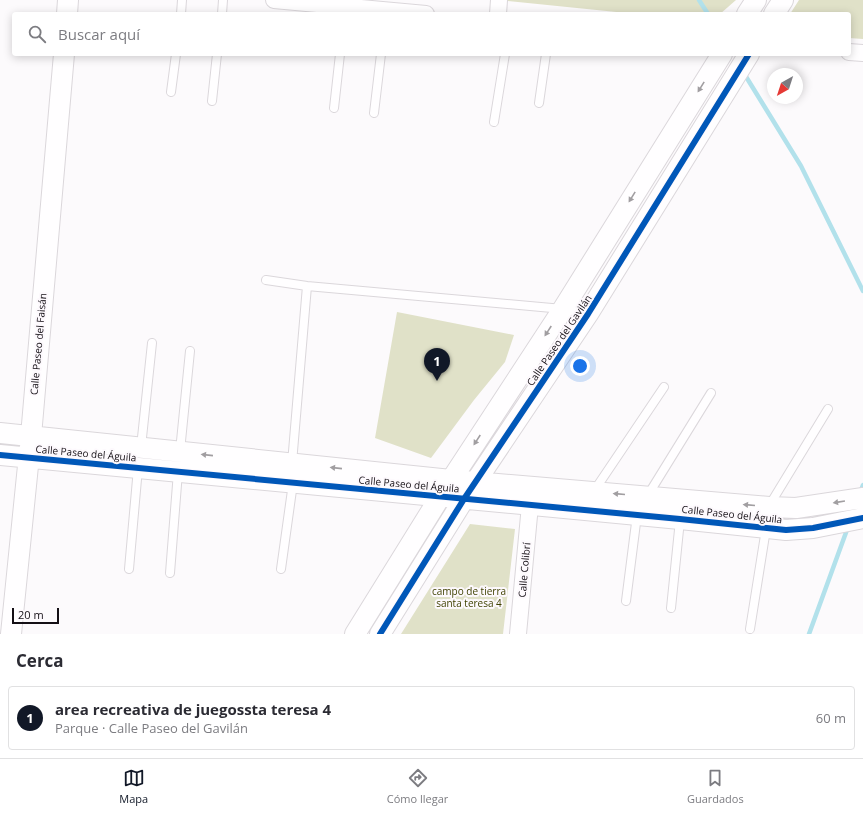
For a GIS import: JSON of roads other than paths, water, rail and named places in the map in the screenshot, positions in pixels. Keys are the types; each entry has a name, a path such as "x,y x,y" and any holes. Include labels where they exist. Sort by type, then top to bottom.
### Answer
{"street":[{"path":"67,12 68,0"},
{"path":"274,0 345,10 386,12"},
{"path":"498,12 499,0"},
{"path":"748,12 756,0"},
{"path":"775,12 783,0"},
{"path":"851,52 863,53"},
{"name":"Calle Paseo del Faisán","path":"11,634 64,56"},
{"name":"Calle Paseo del Gavilán","path":"355,634 445,488 562,309 721,56"},
{"name":"Calle Paseo del Gavilán","path":"380,634 464,499 588,314 748,56"},
{"name":"Calle Paseo del Águila","path":"0,433 141,448 179,462"},
{"name":"Calle Paseo del Águila","path":"0,455 138,468 179,462 445,488 476,482 769,507 796,508 863,498"},
{"name":"Calle Paseo del Águila","path":"445,488 464,499 786,530 813,528 863,518"},
{"name":"Calle Colibrí","path":"518,634 530,505"}],"lane":[{"path":"181,12 182,0"},
{"path":"222,12 223,0"},
{"path":"171,92 176,56"},
{"path":"212,101 217,56"},
{"path":"334,108 340,56"},
{"path":"374,113 381,56"},
{"path":"494,122 505,56"},
{"path":"539,103 546,56"},
{"path":"266,280 307,286 562,309 588,314"},
{"path":"281,569 292,473 307,286"},
{"path":"141,448 152,343"},
{"path":"170,573 190,351"},
{"path":"593,492 664,387"},
{"path":"648,496 711,393"},
{"path":"769,507 828,409"},
{"path":"129,569 138,468"},
{"path":"626,601 637,515"},
{"path":"671,608 680,519"},
{"path":"750,629 766,528"}],"waterway":[{"path":"699,0 707,12"},
{"path":"745,75 801,166 863,291"},
{"path":"860,493 863,485"},
{"path":"809,634 848,527"}],"place":[{"name":"area recreativa de juegossta teresa 4","path":"437,381"}],"park label":[{"name":"campo de tierra santa teresa 4","path":"469,596"}]}
